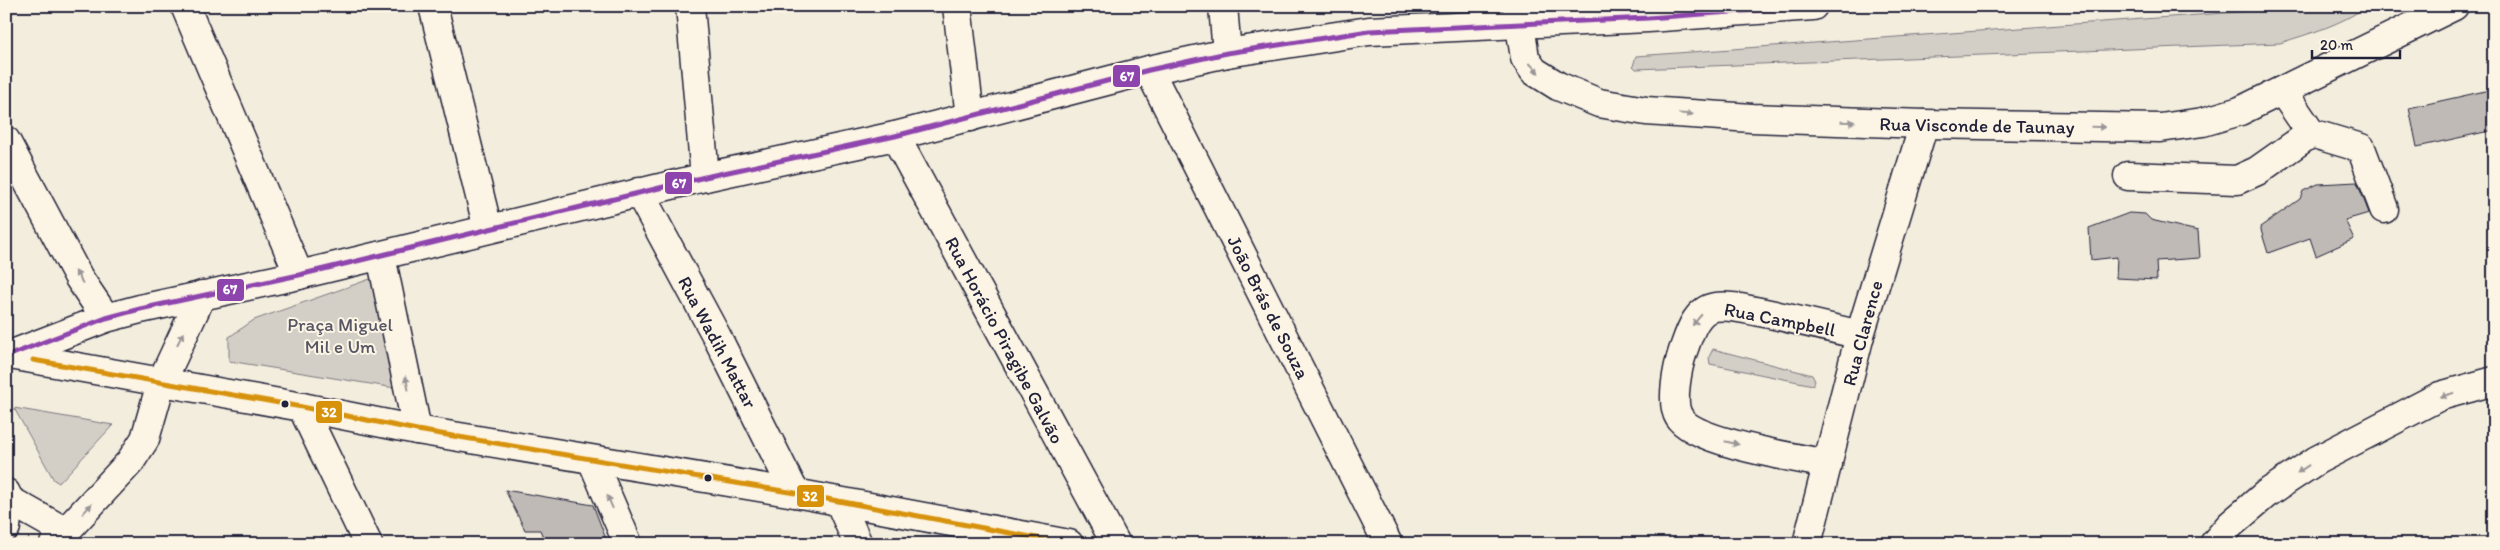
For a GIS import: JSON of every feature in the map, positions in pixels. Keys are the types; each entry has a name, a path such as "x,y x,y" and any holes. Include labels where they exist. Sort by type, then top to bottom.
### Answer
{"street":[{"path":"185,6 299,276"},
{"path":"434,6 488,229"},
{"path":"690,6 705,177"},
{"path":"957,6 970,117"},
{"path":"1223,6 1227,53"},
{"path":"8,355 106,318 202,295 299,276 639,192 895,136 1149,70 1227,53 1368,31 1518,15 1813,6"},
{"name":"Rua Visconde de Taunay","path":"1518,15 1525,58 1534,71 1558,86 1599,103 1646,111 1752,118 1924,124 2160,128 2203,122 2240,111 2283,92 2454,6"},
{"name":"João Brás de Souza","path":"1149,70 1388,544"},
{"path":"2283,92 2311,133 2361,148 2384,209"},
{"name":"Rua Clarence","path":"1807,544 1860,335 1924,124"},
{"path":"2128,176 2237,180 2257,171 2311,133"},
{"name":"Rua Horácio Piragibe Galvão","path":"895,136 1116,544"},
{"path":"6,141 79,278 106,318"},
{"name":"Rua Wadih Mattar","path":"639,192 717,336 796,493"},
{"path":"381,256 417,430"},
{"path":"8,497 60,538 130,462 145,439 161,383 202,295"},
{"name":"Rua Campbell","path":"1828,464 1710,438 1684,424 1678,416 1675,405 1679,362 1692,324 1712,307 1728,306 1799,320 1860,335"},
{"path":"8,355 302,407 417,430 796,493 840,503 1069,544"},
{"path":"2214,544 2230,525 2266,494 2317,460 2440,396 2494,380"},
{"path":"302,407 368,544"},
{"path":"592,460 628,544"},
{"path":"6,527 8,497"},
{"path":"840,503 858,544"}],"green space":[{"path":"2321,6 2367,6 2336,23 2280,43 1636,69 1633,66 1636,56"},
{"name":"Praça Miguel Mil e Um","path":"373,278 395,388 229,361 229,337 254,320"},
{"path":"1713,349 1812,375 1815,381 1813,385 1710,364 1709,357"},
{"path":"14,408 113,425 59,483 54,480"}],"building":[{"path":"2494,89 2494,130 2417,147 2409,108"},
{"path":"2357,182 2369,213 2345,220 2354,239 2316,256 2310,238 2268,253 2260,227 2300,199 2303,191 2318,184"},
{"path":"2129,213 2145,214 2151,220 2198,231 2200,258 2156,261 2157,280 2116,278 2117,257 2091,260 2089,228"},
{"path":"505,490 593,505 608,544 546,544 540,530 525,530"}],"transit line":[{"name":"67","path":"10,355 106,318 140,309 299,275 705,177 895,136 1149,70 1227,53 1369,31 1648,18 1813,6"},
{"name":"32","path":"33,360 302,407 417,430 795,493 1069,544"}]}
